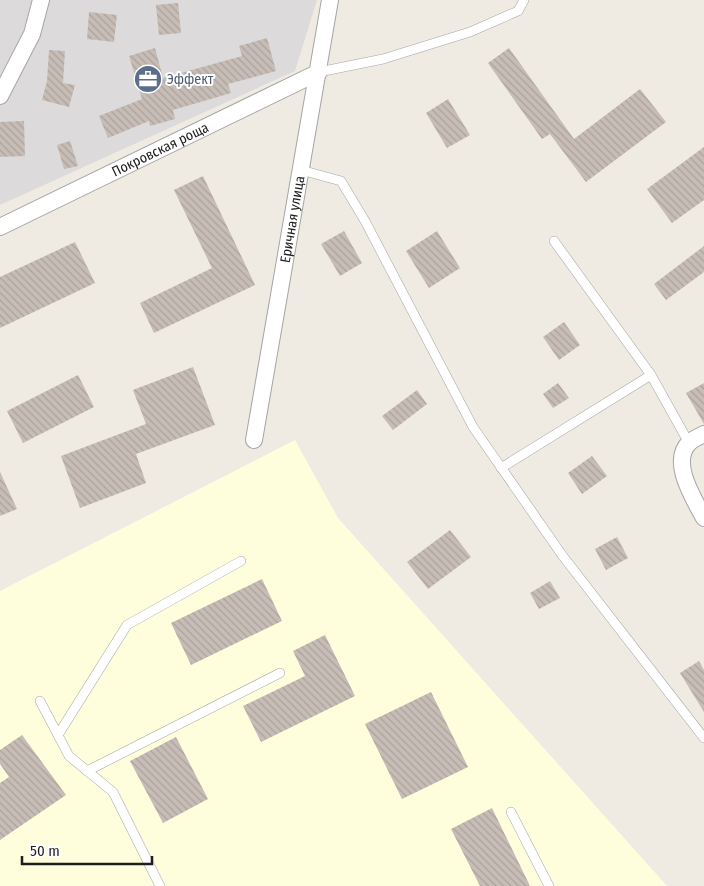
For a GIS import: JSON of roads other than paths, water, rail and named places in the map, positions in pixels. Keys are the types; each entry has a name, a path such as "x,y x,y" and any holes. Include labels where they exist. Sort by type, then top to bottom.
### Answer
{"street":[{"path":"0,96 32,34 41,0"},
{"name":"Еричная улица","path":"254,440 330,0"},
{"name":"Покровская роща","path":"0,227 319,72"},
{"path":"704,434 689,443 681,464 686,482 704,518"}],"lane":[{"path":"319,72 383,59 470,32 518,11 524,0"},
{"path":"302,170 341,180 366,221 473,426 562,556 704,738"},
{"path":"554,241 650,375 689,443"},
{"path":"501,468 650,375"},
{"path":"58,735 127,625 241,561"},
{"path":"87,771 280,673"},
{"path":"40,702 69,756 113,792 160,886"},
{"path":"511,812 548,886"}],"place":[{"name":"Эффект","path":"148,79"}]}
